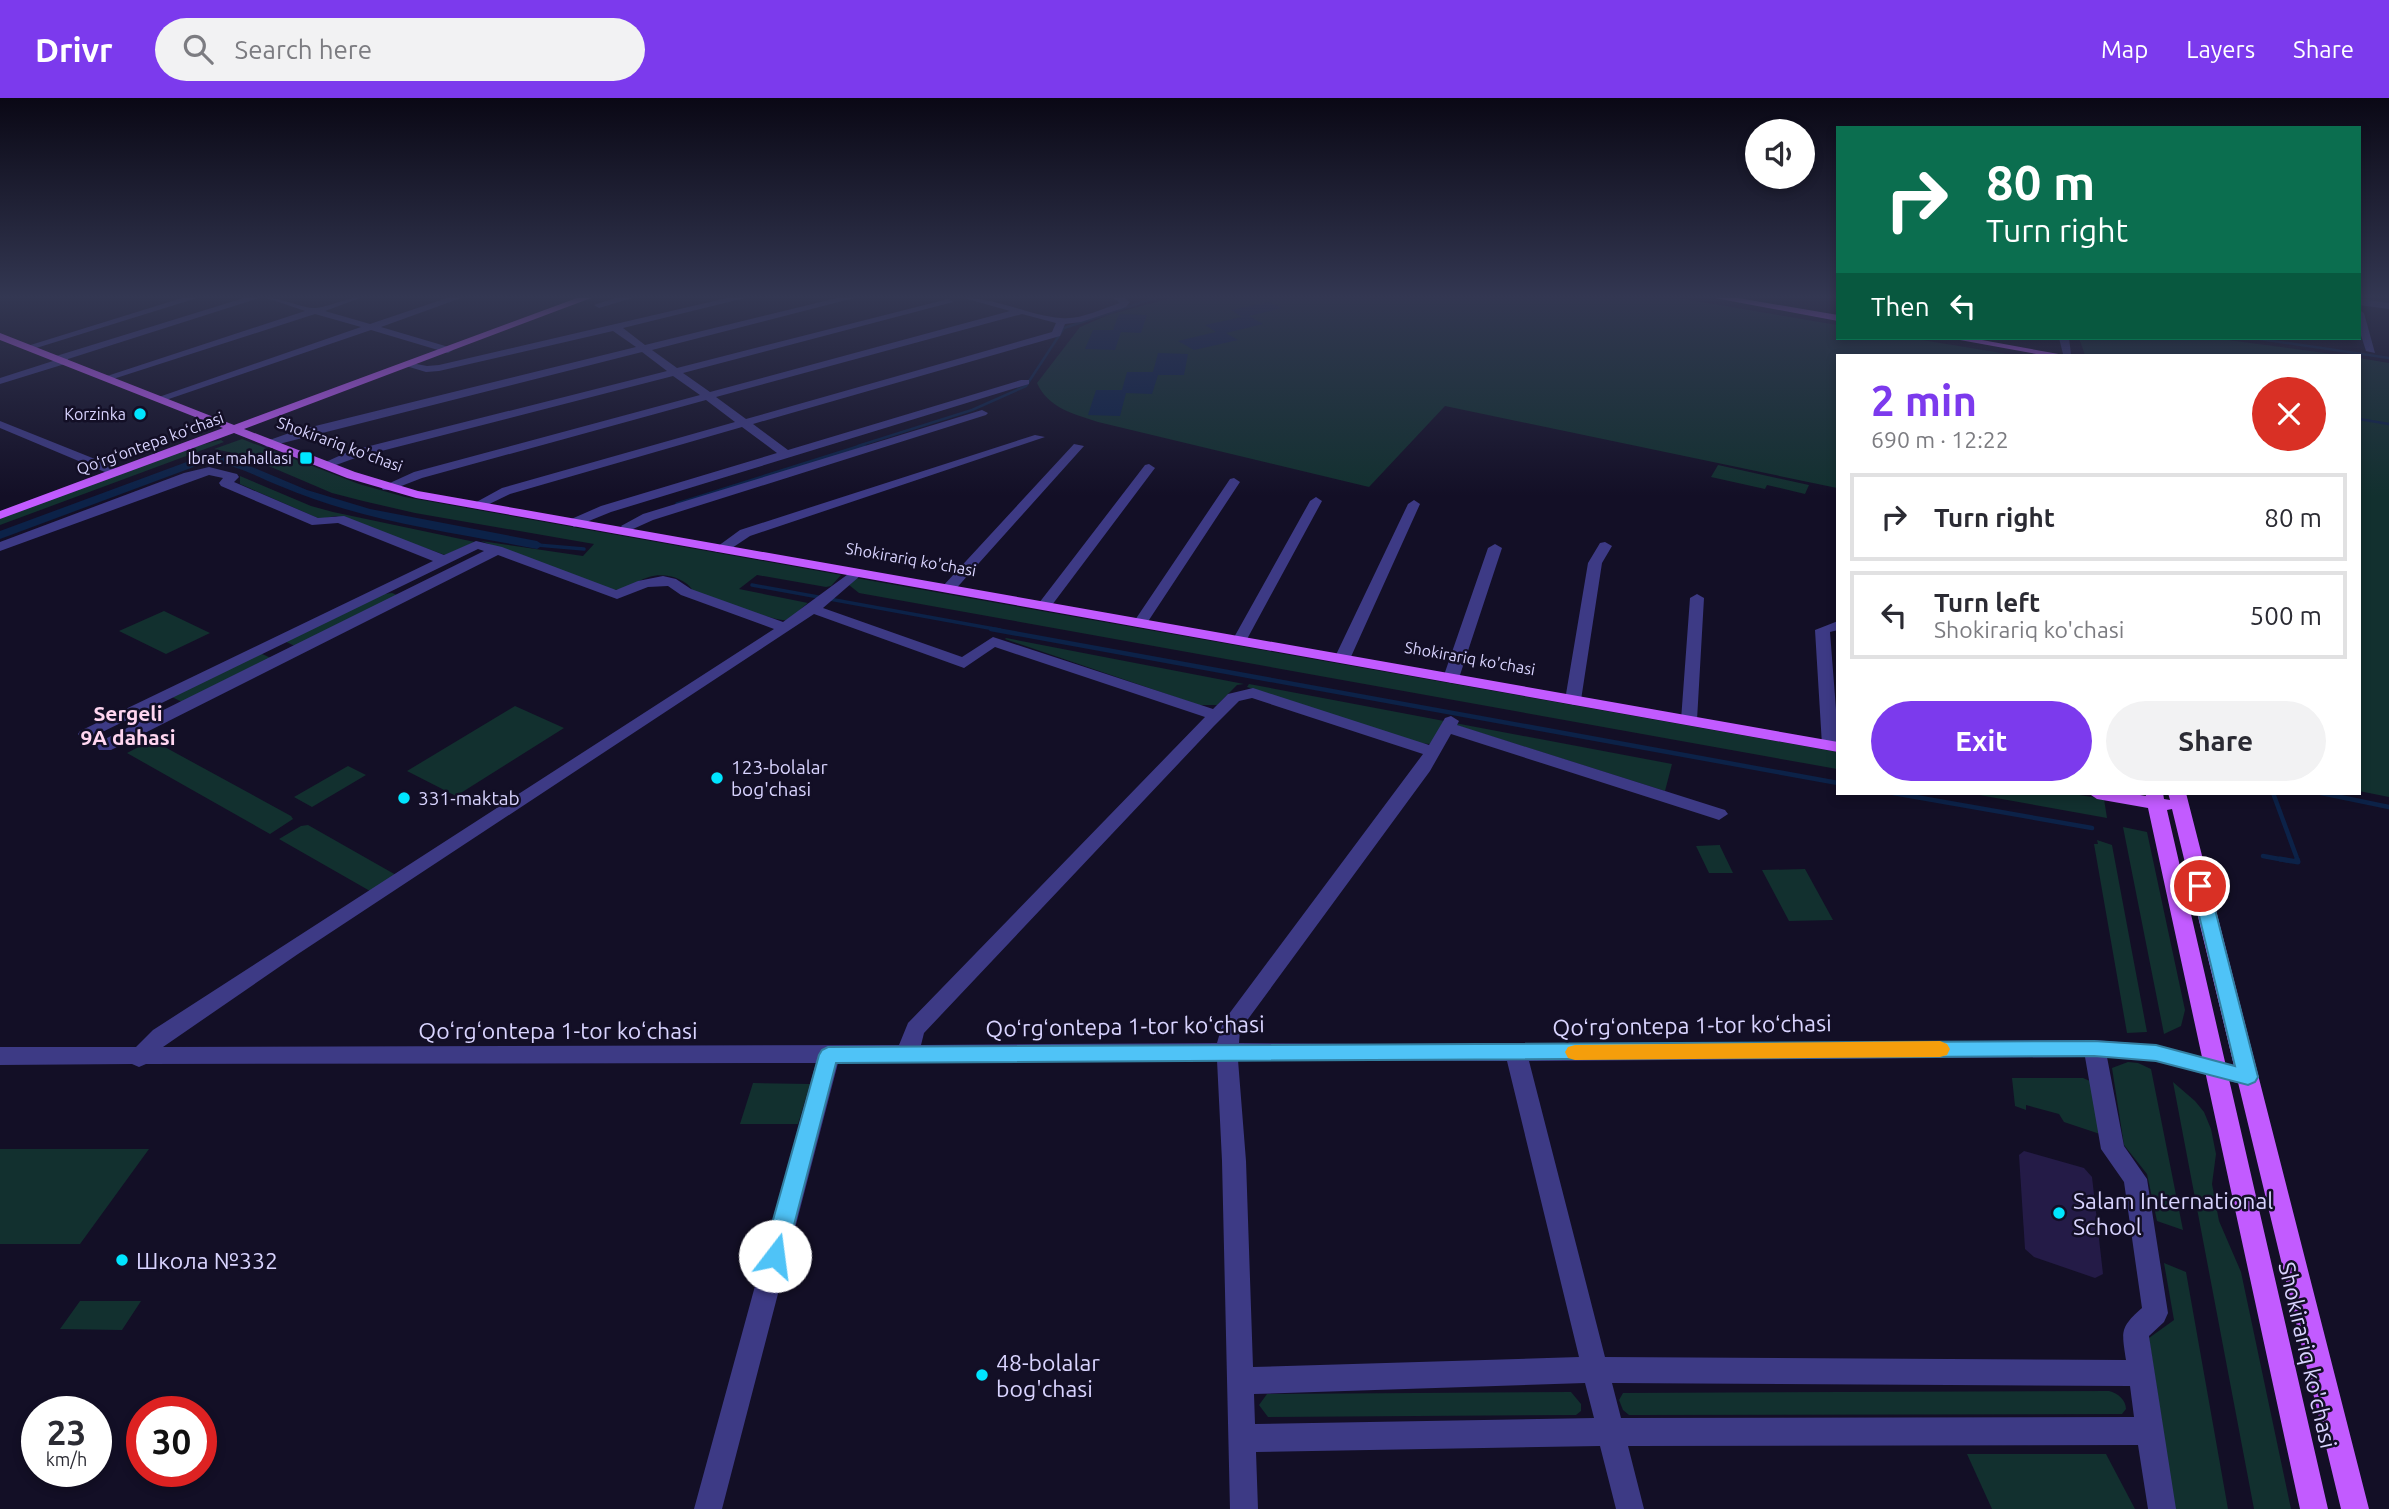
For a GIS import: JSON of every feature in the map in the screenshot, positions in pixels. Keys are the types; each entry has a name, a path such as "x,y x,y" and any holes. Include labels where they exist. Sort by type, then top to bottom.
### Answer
{"main road":[{"name":"Shokirariq ko'chasi","path":"75,364 272,442 392,485 579,521 1834,741"},
{"name":"Qoʻrgʻontepa koʻchasi","path":"236,427 405,364"},
{"name":"Qoʻrgʻontepa koʻchasi","path":"2,511 410,364"},
{"name":"Shokirariq ko'chasi","path":"579,521 628,526 855,573 951,586"},
{"name":"Shokirariq ko'chasi","path":"2135,795 2179,799 2355,1509"},
{"name":"Shokirariq ko'chasi","path":"2155,796 2314,1509"}],"street":[{"path":"0,381 48,364"},
{"path":"111,377 152,364"},
{"path":"163,398 264,364"},
{"path":"410,364 426,369 457,364"},
{"path":"272,442 585,364"},
{"path":"665,364 787,455"},
{"path":"329,463 703,364"},
{"path":"392,485 830,364"},
{"path":"480,503 506,492 953,364"},
{"path":"579,521 1025,383"},
{"path":"628,526 648,517 982,413"},
{"path":"0,424 113,471"},
{"path":"724,546 745,533 1039,437"},
{"path":"951,586 1078,446"},
{"path":"1046,603 1149,468"},
{"path":"0,547 188,476 209,471 233,477 225,483 317,522 339,519 444,560"},
{"path":"1142,620 1234,482"},
{"path":"1241,637 1316,501"},
{"path":"1344,655 1415,504"},
{"path":"86,734 476,545 497,550 617,595 646,583 676,582 686,592 785,628"},
{"path":"1574,696 1595,563 1605,546"},
{"path":"1452,674 1495,548"},
{"path":"105,746 497,550"},
{"path":"139,1058 161,1036 292,948 785,628 822,602 855,573"},
{"path":"1690,716 1697,598"},
{"path":"822,602 964,663 996,639 1216,715"},
{"path":"1834,741 1822,630 1836,626"},
{"path":"907,1055 915,1029 1238,695 1253,693 1433,752"},
{"path":"1244,1509 1234,1161 1227,1051 1230,1028 1270,977 1450,725 1719,814"},
{"path":"2094,1048 2113,1149 2134,1179 2137,1192 2154,1313 2135,1331 2162,1509"},
{"name":"Qoʻrgʻontepa 1-tor koʻchasi","path":"0,1056 139,1058 907,1055 1227,1051 1516,1053 2094,1048 2156,1053 2248,1077"},
{"path":"1516,1053 1630,1509"},
{"path":"708,1509 828,1055"},
{"path":"1240,1381 1595,1370 2143,1374"},
{"path":"1241,1438 1610,1432 2151,1432"}],"green space":[{"path":"1052,364 1836,364 1836,488 1445,406 1369,487 1098,422 1055,404 1037,383"},
{"path":"2361,364 2389,364 2389,797 2361,791"},
{"path":"242,439 359,484 405,497 841,575 831,586 826,587 757,575 739,589 808,603 786,620 693,591 680,580 668,576 649,577 623,589 613,590 481,541 583,556 594,544 415,513 363,501 332,493 243,455 214,449"},
{"path":"221,440 224,442 0,525 0,518 197,446"},
{"path":"1718,465 1809,485 1805,494 1767,485 1765,489 1711,477"},
{"path":"240,476 311,506 475,542 445,555 336,516 320,519 240,484"},
{"path":"856,578 1836,752 1836,769 859,593 849,585"},
{"path":"384,594 397,595 297,647 284,641"},
{"path":"164,611 210,633 166,654 119,631"},
{"path":"1005,639 1244,684 1237,685 1217,705 1199,705"},
{"path":"260,653 273,659 184,703 172,697"},
{"path":"1249,684 1672,764 1665,791 1446,722 1430,744 1417,743 1247,687"},
{"path":"515,706 564,728 456,796 407,771"},
{"path":"152,740 293,819 270,834 127,753"},
{"path":"348,766 366,775 312,807 294,797"},
{"path":"1979,795 2079,795 2104,799 2107,818"},
{"path":"308,825 396,875 370,891 279,839 301,826"},
{"path":"2123,827 2147,832 2185,1010 2181,1026 2164,1034"},
{"path":"2097,840 2112,845 2147,1032 2127,1033 2094,844 2098,844"},
{"path":"1720,845 1733,873 1709,873 1696,846"},
{"path":"1805,869 1833,920 1789,921 1762,870"},
{"path":"2128,1062 2151,1069 2183,1230 2157,1221 2147,1174 2124,1145 2112,1068"},
{"path":"2012,1078 2083,1078 2090,1081 2100,1134 2064,1122 2059,1114 2026,1105 2026,1110 2015,1106"},
{"path":"2173,1082 2204,1112 2211,1129 2216,1154 2212,1184 2219,1221 2241,1272 2291,1509 2254,1509"},
{"path":"753,1083 810,1084 798,1124 740,1124"},
{"path":"0,1149 149,1149 80,1244 0,1244"},
{"path":"2164,1263 2186,1272 2228,1509 2175,1509 2149,1338 2174,1320"},
{"path":"80,1301 141,1301 122,1330 60,1329"},
{"path":"2109,1391 2118,1395 2125,1403 2126,1409 2122,1414 1629,1415 1623,1410 1619,1400 1623,1393"},
{"path":"1571,1392 1581,1404 1581,1411 1576,1415 1268,1417 1259,1405 1267,1394"},
{"path":"1967,1454 2106,1454 2135,1509 1992,1509"}],"water":[{"path":"1155,364 1186,364 1184,375 1158,375 1152,394 1126,393 1120,416 1088,415 1096,390 1122,390 1127,372 1153,372"}],"building":[{"name":"Salam International School","path":"2024,1151 2084,1168 2092,1177 2103,1274 2095,1278 2034,1257 2025,1249 2019,1155"}],"waterway":[{"path":"858,446 972,410 1026,386 1041,364"},
{"path":"2361,419 2389,424"},
{"path":"677,504 864,445"},
{"path":"0,535 196,462 216,458 303,492 368,512 537,545"},
{"path":"537,545 584,549"},
{"path":"752,585 1000,630"},
{"path":"991,629 1836,783"},
{"path":"1904,795 2092,828"},
{"path":"2274,795 2298,861"},
{"path":"2331,795 2389,807"},
{"path":"2263,856 2290,861"},
{"path":"2280,859 2298,862 2297,859"}],"slow traffic":[{"path":"1575,1052 1940,1049"}],"place":[{"name":"Korzinka","path":"140,414"},
{"name":"Ibrat mahallasi","path":"306,458"},
{"name":"123-bolalar bog'chasi","path":"717,778"},
{"name":"331-maktab","path":"404,798"},
{"name":"Salam International School","path":"2059,1213"},
{"name":"Школа №332","path":"122,1260"},
{"name":"48-bolalar bog'chasi","path":"982,1375"}],"district":[{"name":"Sergeli 9A dahasi","path":"128,725"}],"route":[{"path":"775,1256 828,1055 2094,1048 2156,1053 2248,1077 2200,886"}]}
